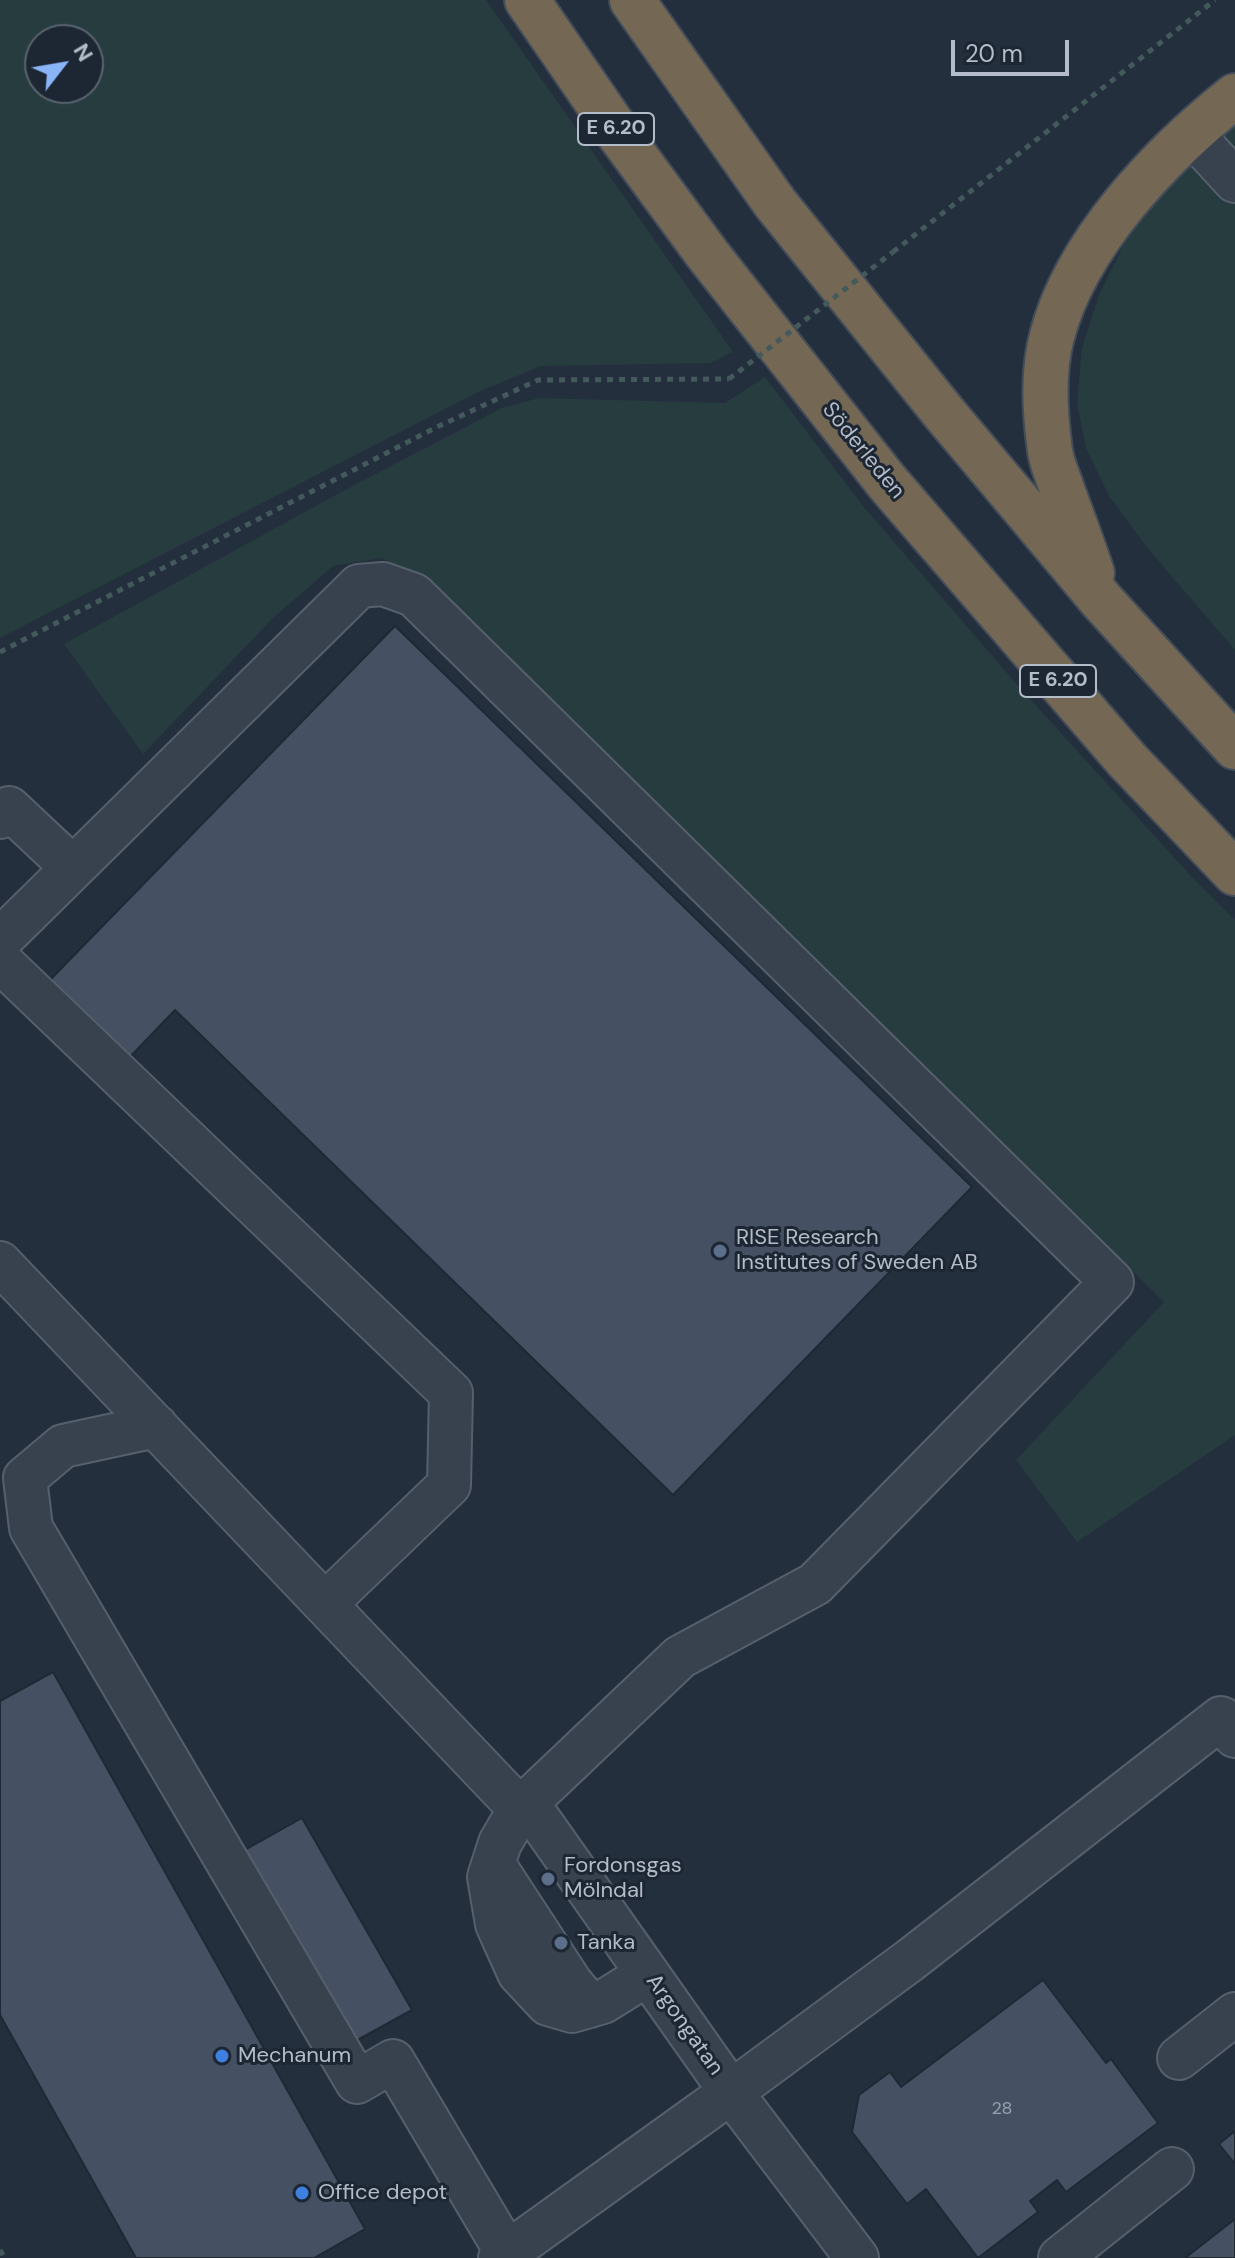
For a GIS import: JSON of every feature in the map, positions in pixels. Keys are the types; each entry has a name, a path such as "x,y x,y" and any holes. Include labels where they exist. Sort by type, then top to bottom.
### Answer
{"highway":[{"name":"Söderleden","path":"527,0 619,134 708,255 887,482 1127,760 1235,873"},
{"path":"632,0 775,203 944,413 1102,601 1235,747"},
{"path":"1102,601 1050,455 1045,380 1051,338 1062,305 1077,275 1111,220 1191,133 1235,96"}],"street":[{"path":"1191,133 1235,181"},
{"path":"0,940 359,586 383,584 414,595 1112,1282 815,1584 680,1657 520,1809 500,1843 493,1864 571,1983 590,2006 603,2002 648,1974"},
{"path":"0,817 9,808 73,868"},
{"path":"0,961 451,1393 449,1485 325,1604"},
{"name":"Argongatan","path":"0,1263 520,1809 540,1821 851,2257"},
{"path":"156,1426 63,1446 25,1478 31,1528 357,2082 393,2061 503,2256"},
{"path":"731,2092 909,1961 1221,1718 1235,1736"},
{"path":"1179,2058 1235,2014"},
{"name":"Argongatan","path":"503,2256 731,2092"},
{"path":"1060,2258 1172,2169"}],"path":[{"path":"0,652 437,427 538,380 729,379 1215,0"},
{"path":"0,2250 5,2258"}],"green space":[{"path":"0,0 486,0 733,352 711,363 541,366 478,392 0,638"},
{"path":"1235,123 1235,650 1149,550 1109,496 1086,448 1077,403 1082,348 1099,295 1124,244 1158,193"},
{"path":"765,377 863,506 1020,688 1235,920 1235,1435 1077,1542 1016,1460 1164,1302 435,587 382,558 333,566 274,617 143,754 64,644 502,408 539,398 725,403"}],"building":[{"path":"395,626 972,1187 673,1495 175,1010 127,1060 47,983"},
{"path":"53,1672 365,2229 314,2258 136,2258 0,2015 0,1701"},
{"path":"302,1818 412,2010 352,2043 243,1851"},
{"path":"1043,1980 1106,2063 1111,2059 1158,2123 1066,2192 1057,2180 1030,2201 1038,2212 978,2258 926,2189 907,2204 852,2132 859,2095 890,2072 901,2087"},
{"path":"1235,2131 1235,2164 1219,2144"},
{"path":"1235,2219 1235,2258 1185,2258"}],"place":[{"name":"RISE Research Institutes of Sweden AB","path":"720,1251"},
{"name":"Fordonsgas Mölndal","path":"548,1879"},
{"name":"Tanka","path":"561,1943"},
{"name":"Mechanum","path":"222,2056"},
{"name":"Office depot","path":"302,2193"}]}
